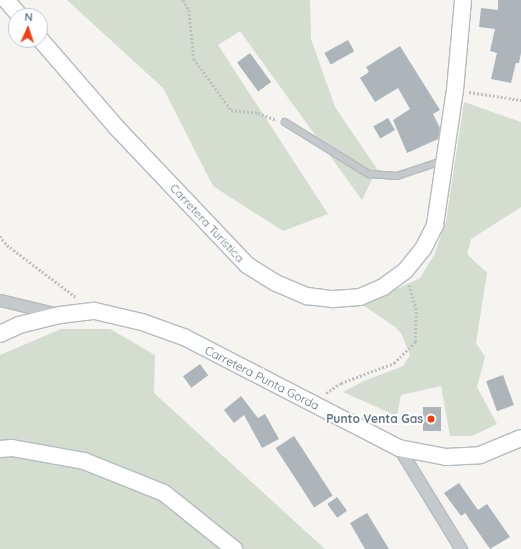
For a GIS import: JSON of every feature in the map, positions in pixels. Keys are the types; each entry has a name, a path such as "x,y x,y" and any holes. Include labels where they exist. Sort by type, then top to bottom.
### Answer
{"main road":[{"path":"6,0 13,8"},
{"name":"Carretera Turística","path":"48,48 117,128 247,265 276,283 307,296 333,299 360,297 382,287 405,271 422,249 436,225 455,90 463,0"},
{"name":"Carretera Punta Gorda","path":"0,334 19,325 60,315 95,311 142,322 184,337 399,448 446,457 480,455 521,438"},
{"path":"0,449 12,448 84,461 164,493 234,549"}],"street":[{"path":"0,300 60,315"},
{"path":"399,448 461,549"}],"lane":[{"path":"285,122 369,174 398,176 445,160"}],"path":[{"path":"183,0 189,10 194,59 231,110 258,113 285,122"},
{"path":"455,90 521,100"},
{"path":"0,236 7,245 95,311"},
{"path":"312,403 341,383 394,363 415,342 416,310 405,271"}],"shaded area":[{"path":"67,0 310,0 311,39 335,107 377,169 362,200 240,31 218,45 328,214 283,231 213,186 163,88"},
{"path":"464,102 521,122 521,207 471,239 467,254 487,273 476,343 485,357 477,387 497,424 472,436 450,436 441,386 401,395 397,416 343,392 364,381 403,366 410,355 401,333 395,327 363,305 420,278 434,255 446,221"},
{"path":"61,329 110,329 155,355 154,393 325,549 0,549 0,355"}],"building":[{"path":"498,0 521,0 521,53 519,63 516,63 511,83 491,79 497,53 490,51 495,29 479,27 481,8 498,10"},
{"path":"348,40 354,51 331,64 324,53"},
{"path":"400,46 440,110 433,114 440,128 438,139 407,153 393,120 410,109 398,88 375,102 360,78 369,72 366,67"},
{"path":"250,53 271,82 258,92 237,62"},
{"path":"388,118 395,130 380,139 373,126"},
{"path":"200,364 208,375 191,388 183,376"},
{"path":"503,375 514,405 497,411 486,381"},
{"path":"241,396 258,418 265,414 279,439 262,448 244,415 234,423 224,410"},
{"path":"423,407 441,407 441,431 423,431"},
{"path":"294,436 333,496 314,508 276,448"},
{"path":"459,483 478,510 487,504 510,537 490,549 465,513 461,516 444,493"},
{"path":"337,497 347,511 337,518 327,504"},
{"path":"367,513 389,549 365,549 350,523"}],"place":[{"name":"Punto Venta Gas","path":"431,419"}]}
